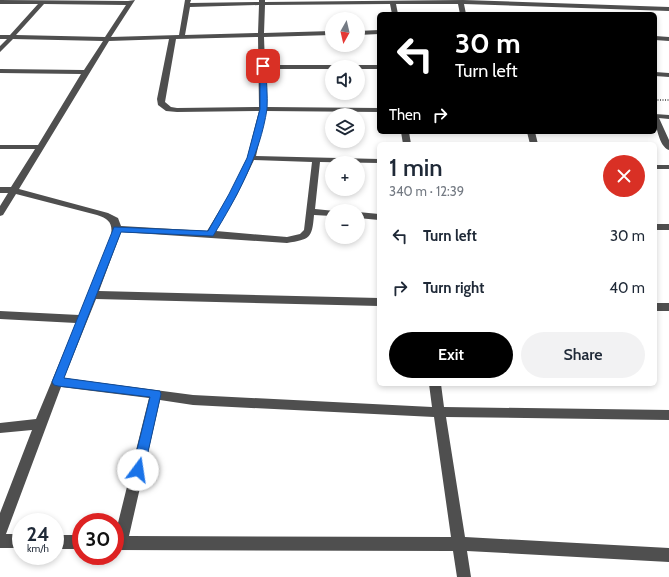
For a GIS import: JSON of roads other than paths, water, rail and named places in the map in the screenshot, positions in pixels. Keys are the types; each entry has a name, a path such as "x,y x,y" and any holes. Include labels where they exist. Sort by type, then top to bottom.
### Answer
{"street":[{"path":"392,0 395,12"},
{"path":"182,37 187,2 392,0 545,1 612,2 669,9"},
{"path":"460,1 463,12"},
{"path":"0,2 132,2"},
{"path":"0,50 43,2"},
{"path":"0,213 86,72 132,2"},
{"path":"210,234 251,158 263,109 261,35 262,2"},
{"path":"612,2 614,12"},
{"path":"365,33 377,32"},
{"path":"0,37 108,39 325,33"},
{"path":"173,37 161,99 161,104 164,106 178,110 377,110"},
{"path":"657,38 669,39"},
{"path":"263,66 325,67"},
{"path":"365,67 377,67"},
{"path":"0,71 86,72"},
{"path":"657,74 669,75"},
{"path":"657,117 669,117"},
{"path":"657,121 669,148"},
{"path":"0,147 41,147"},
{"path":"251,158 377,161"},
{"path":"117,229 287,240 303,237 308,231 312,212 316,160"},
{"path":"657,167 669,167"},
{"path":"0,190 13,190 100,213 112,217 117,224 116,236 40,424 0,531"},
{"path":"312,212 325,213"},
{"path":"365,216 377,217"},
{"path":"657,227 669,227"},
{"path":"92,295 377,302"},
{"path":"657,307 669,307"},
{"path":"0,315 82,319"},
{"path":"58,382 193,400 440,412 669,415"},
{"path":"436,386 464,577"},
{"path":"124,519 156,394"},
{"path":"0,428 40,424"},
{"path":"0,541 12,541"},
{"path":"124,543 459,544 669,555"}]}
